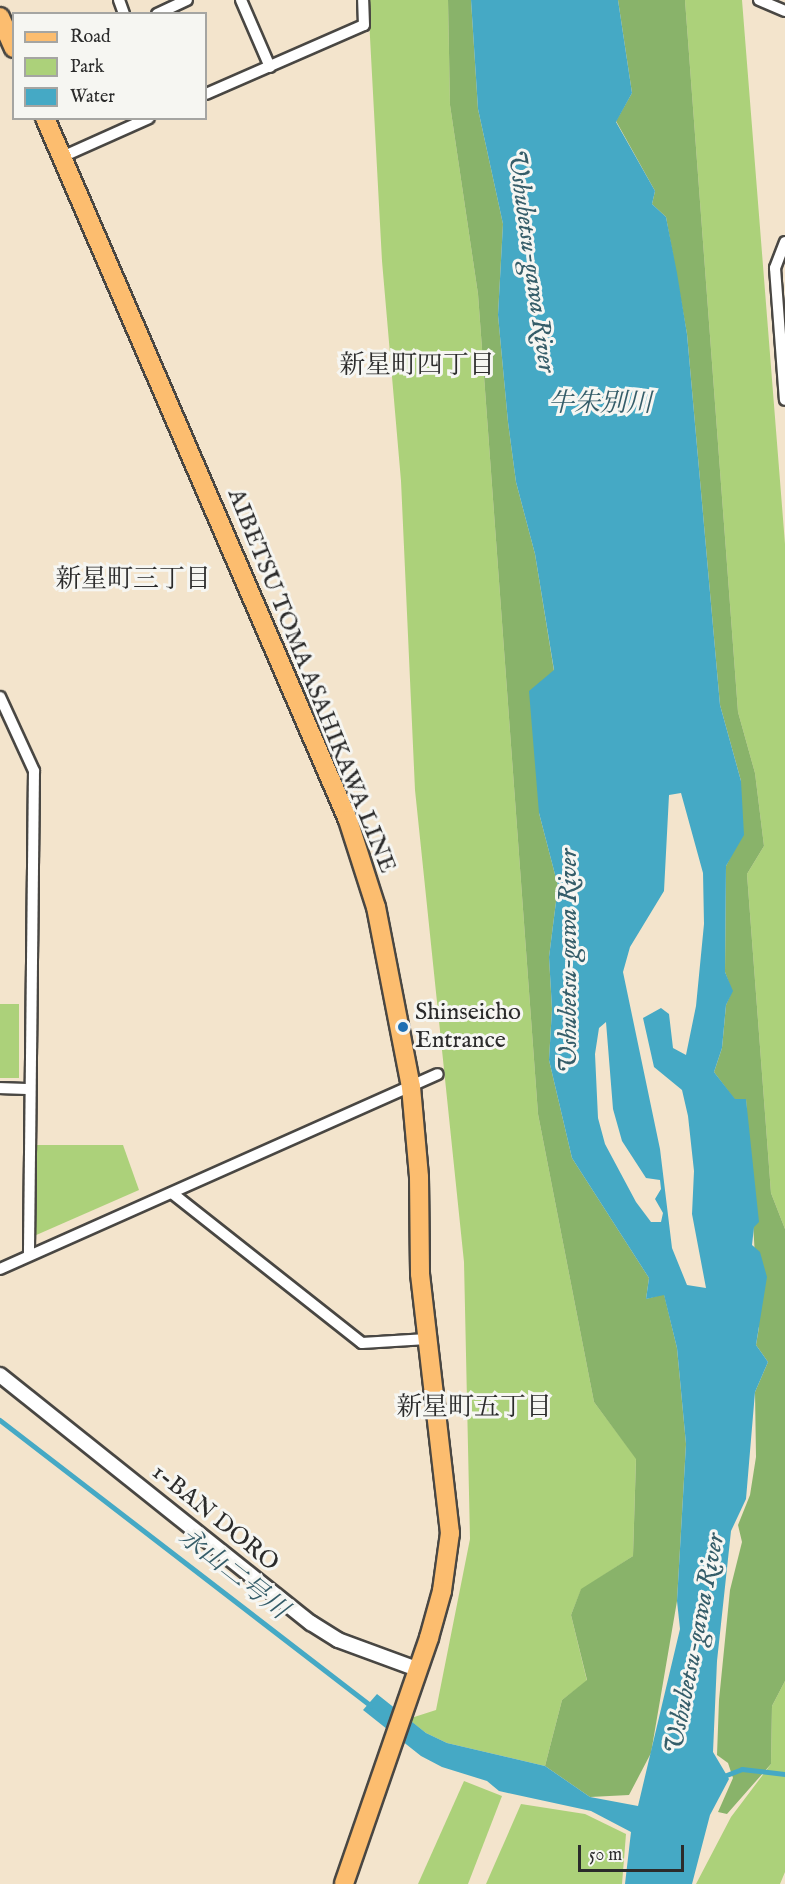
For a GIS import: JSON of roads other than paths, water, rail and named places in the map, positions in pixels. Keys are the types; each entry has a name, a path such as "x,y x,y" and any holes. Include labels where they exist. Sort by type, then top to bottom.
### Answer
{"main road":[{"path":"0,17 12,44"},
{"name":"AIBETSU TOMA ASAHIKAWA LINE","path":"46,120 348,820 376,907 411,1087 418,1177 420,1274 445,1463 450,1533 442,1591 344,1884"}],"street":[{"path":"161,12 187,0"},
{"path":"241,0 270,67"},
{"path":"207,94 363,25 363,0"},
{"path":"759,0 785,10"},
{"path":"62,157 145,120"},
{"path":"785,242 780,270 785,400"},
{"path":"0,697 34,771 29,1255"},
{"path":"0,1269 437,1074"},
{"path":"0,1088 29,1089"},
{"path":"172,1193 362,1343 427,1339"},
{"name":"1-BAN DORO","path":"0,1375 311,1623 338,1640 417,1669"}],"water":[{"name":"牛朱別川","path":"471,0 618,0 632,93 616,122 655,191 652,204 666,217 677,273 687,334 720,705 741,781 744,835 726,866 725,972 733,991 726,1005 722,1048 714,1072 735,1099 746,1099 759,1222 754,1227 752,1245 760,1252 767,1277 756,1345 768,1362 755,1392 746,1499 731,1531 717,1661 713,1752 729,1779 710,1815 692,1884 625,1884 631,1832 591,1811 499,1791 487,1781 442,1767 421,1756 363,1710 377,1694 426,1733 447,1743 545,1766 590,1797 638,1806 680,1629 677,1601 686,1444 677,1348 664,1295 646,1299 649,1278 572,1158 549,1060 552,1009 549,957 558,886 539,813 529,691 554,670 535,554 516,482 498,315 503,224 478,109","holes":["681,793 703,873 704,924 696,1006 686,1055 673,1048 669,1014 661,1008 643,1018 654,1067 682,1090 688,1116 694,1171 692,1214 706,1288 687,1285 672,1248 660,1149 623,972 630,947 664,891 669,795","606,1022 613,1109 622,1141 646,1178 660,1180 661,1189 655,1199 663,1213 661,1222 651,1222 636,1202 605,1144 598,1118 595,1054 599,1028"]}],"waterway":[{"name":"永山二号川","path":"0,1420 371,1706"},
{"path":"724,1776 742,1769 785,1774"}],"place":[{"name":"Shinseicho Entrance","path":"403,1027"}],"district":[{"name":"新星町四丁目","path":"417,366"},
{"name":"新星町三丁目","path":"133,580"},
{"name":"新星町五丁目","path":"474,1408"}],"water label":[{"name":"Ushubetsu-gawa River","path":"531,261"},
{"name":"Ushubetsu-gawa River","path":"569,961"},
{"name":"Ushubetsu-gawa River","path":"695,1644"}]}
